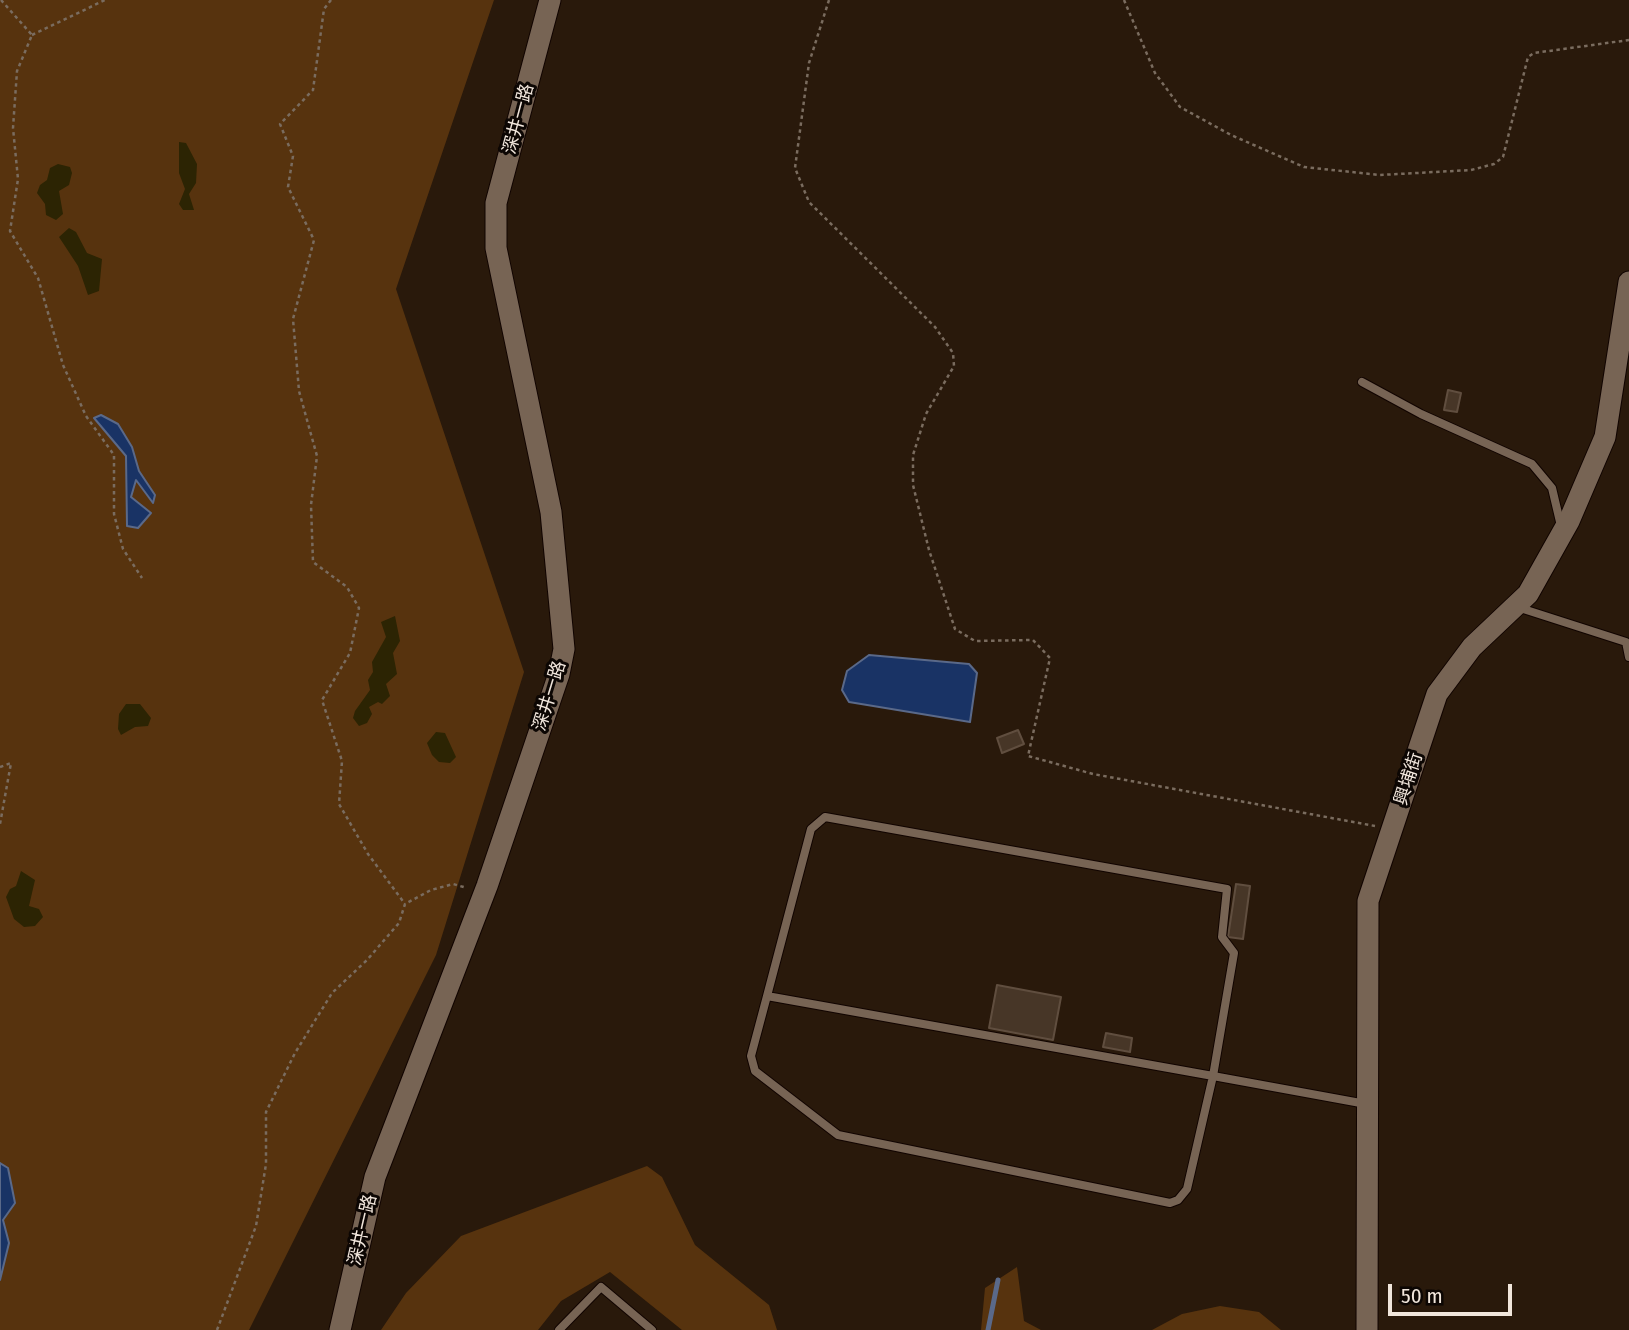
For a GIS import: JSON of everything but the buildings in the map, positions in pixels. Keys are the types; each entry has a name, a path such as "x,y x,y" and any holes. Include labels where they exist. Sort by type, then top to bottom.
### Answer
{"street":[{"name":"深井一路","path":"340,1330 375,1177 484,893 559,674 564,649 551,512 496,248 496,203 550,0"},
{"name":"興埔街","path":"1367,1330 1367,901 1437,694 1472,647 1528,594 1563,532 1605,437 1629,282"}],"lane":[{"path":"1362,382 1421,414 1532,464 1552,488 1563,532"},
{"path":"1515,606 1626,642 1629,657"},
{"path":"825,817 1227,888 1222,937 1234,953 1213,1076 1188,1189 1178,1200 1170,1203 838,1135 755,1071 751,1056 811,830 825,817"},
{"path":"766,996 1366,1104"},
{"path":"559,1330 601,1287 653,1330"}],"path":[{"path":"1,0 32,35"},
{"path":"105,0 32,35 17,71 13,128 18,179 10,231 38,278 63,365 86,416 114,455 114,514 123,550 142,578"},
{"path":"331,0 324,9 313,90 280,124 293,156 288,187 314,240 293,319 299,391 317,456 311,505 313,562 347,587 359,608 350,653 322,700 342,761 339,804 368,854 405,904"},
{"path":"829,0 808,63 795,168 809,202 935,327 953,353 954,366 926,414 914,454 913,485 929,550 955,629 975,641 1032,640 1050,658 1028,756 1093,774 1392,829"},
{"path":"1124,0 1155,72 1180,107 1231,135 1304,167 1380,175 1471,170 1494,164 1503,157 1528,57 1534,53 1629,40"},
{"path":"0,767 11,763 0,824"},
{"path":"217,1330 256,1226 265,1164 266,1112 295,1053 332,993 399,923 405,904 430,890 453,884 484,893"}],"shaded area":[{"path":"0,0 494,0 396,289 524,672 436,955 249,1330 0,1330"},
{"path":"647,1166 662,1177 695,1245 769,1305 777,1330 682,1330 610,1272 561,1301 538,1330 381,1330 406,1293 461,1236"},
{"path":"1017,1267 1024,1321 1041,1330 981,1330 985,1288"},
{"path":"1220,1306 1259,1312 1281,1330 1152,1330 1182,1314"}],"sand":[{"path":"179,142 186,143 197,164 196,183 189,194 194,210 183,210 179,204 185,189 179,173"},
{"path":"58,164 70,167 72,173 69,185 59,191 63,214 56,220 46,215 45,204 37,193 40,185 47,180 50,168"},
{"path":"69,228 76,232 87,253 102,259 99,291 88,295 78,266 59,237"},
{"path":"395,616 400,641 393,653 397,674 386,684 390,696 382,704 378,702 369,707 372,714 367,723 359,726 353,718 355,711 370,690 368,680 373,672 372,662 386,637 381,622"},
{"path":"126,704 140,704 151,718 148,726 135,727 121,735 118,729 119,714"},
{"path":"436,732 445,733 456,757 450,763 439,762 432,755 427,743"},
{"path":"21,871 35,880 29,906 39,909 43,917 35,926 24,927 14,919 6,897 10,889 16,886"}],"water":[{"path":"101,415 118,424 132,447 139,471 155,495 153,503 136,480 131,497 151,513 138,528 127,526 126,456 94,418"},
{"path":"869,655 969,664 977,673 970,722 849,702 842,690 847,671"},
{"path":"0,1163 8,1168 15,1203 3,1220 9,1243 0,1280"}],"waterway":[{"path":"988,1330 998,1280"}]}
